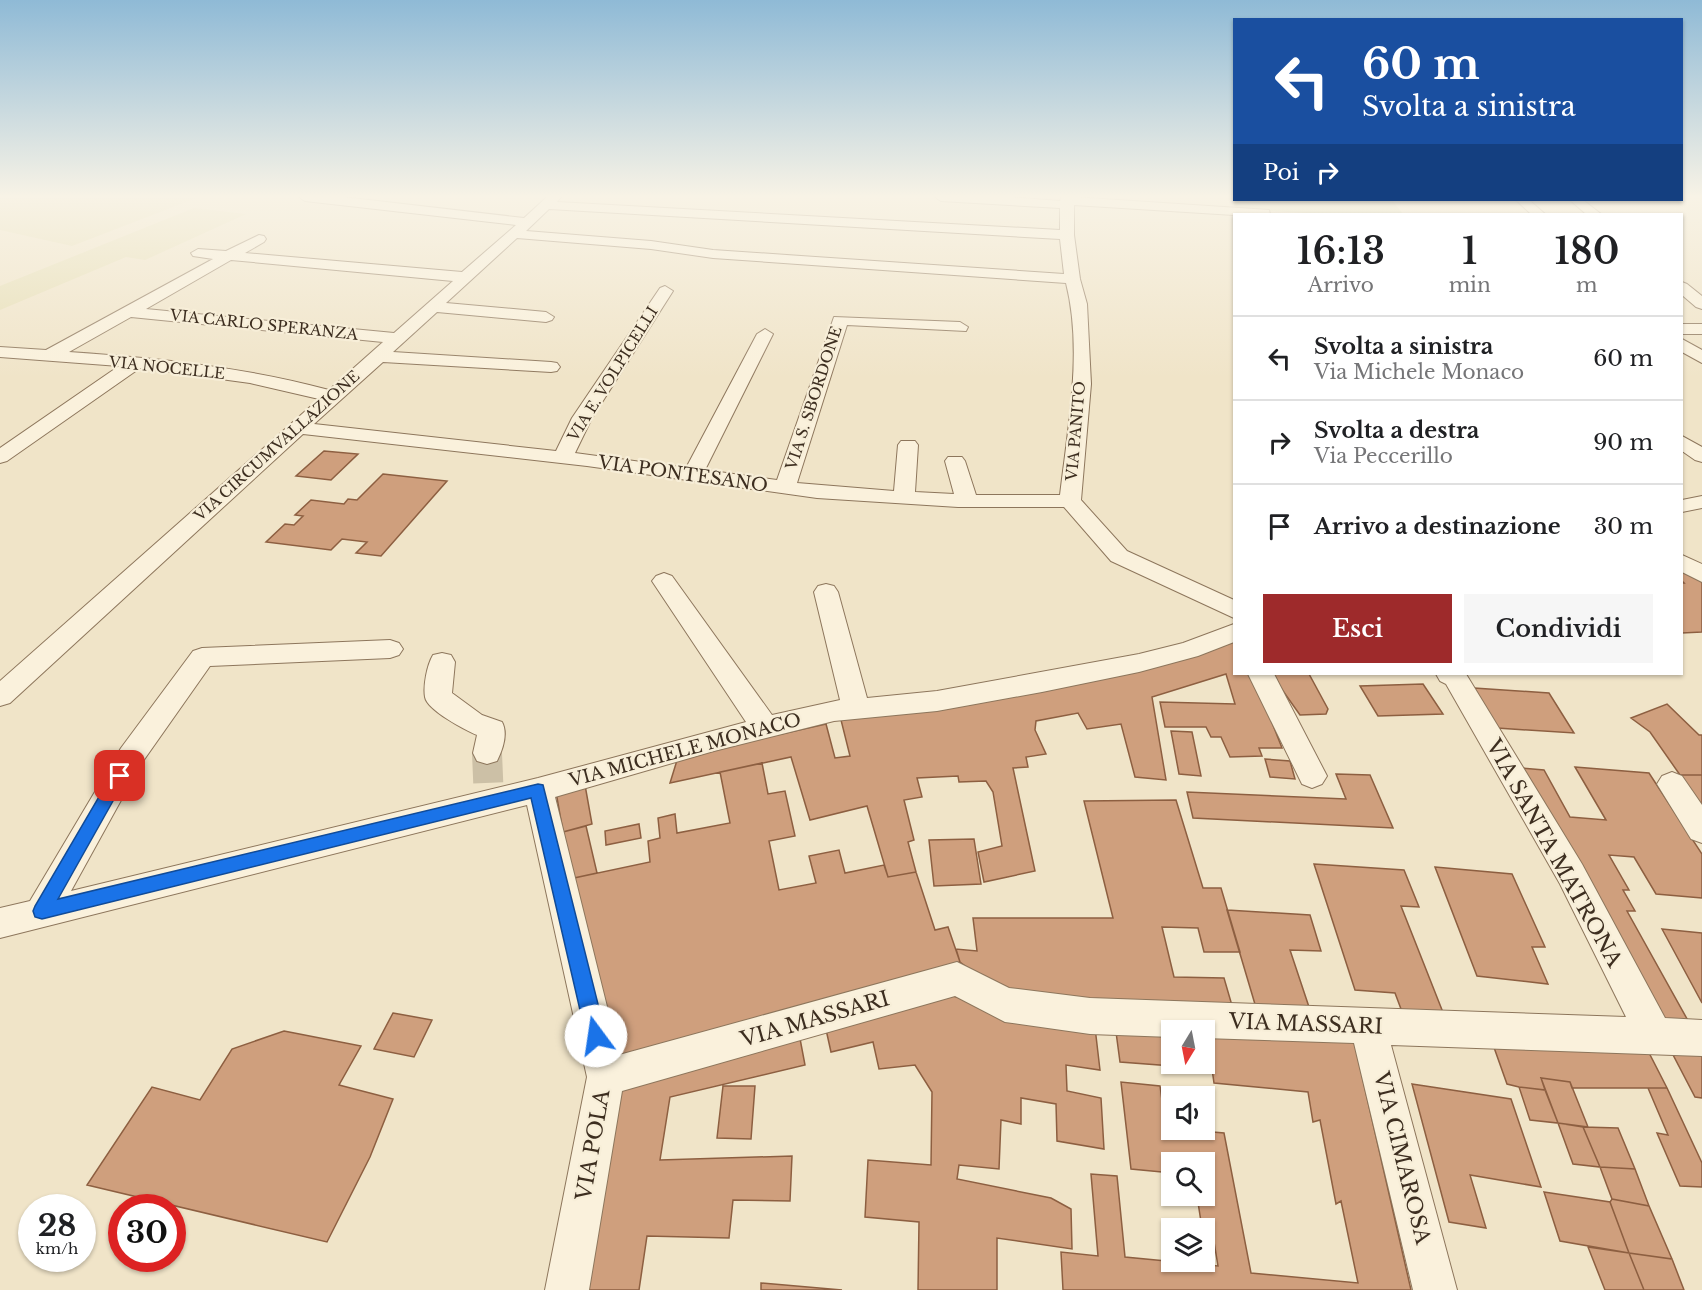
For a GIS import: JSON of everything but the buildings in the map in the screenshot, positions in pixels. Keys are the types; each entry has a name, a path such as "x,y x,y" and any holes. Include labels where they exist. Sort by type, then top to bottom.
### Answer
{"street":[{"path":"49,356 228,257"},
{"path":"243,257 464,277"},
{"name":"VIA CIRCUMVALLAZIONE","path":"0,696 487,257"},
{"path":"759,257 1072,279"},
{"name":"VIA PANITO","path":"1070,257 1072,279 1079,303 1082,384 1071,501 1099,536 1119,556 1233,610"},
{"path":"1683,288 1702,304"},
{"name":"VIA E. VOLPICELLI","path":"562,458 582,418 665,291"},
{"path":"432,306 546,317"},
{"name":"VIA CARLO SPERANZA","path":"131,312 396,339"},
{"name":"VIA S. SBORDONE","path":"785,488 840,320 960,327"},
{"path":"1683,329 1702,329"},
{"path":"692,475 765,334"},
{"path":"1683,345 1702,358"},
{"name":"VIA NOCELLE","path":"2,353 250,376 294,385 332,397"},
{"path":"377,356 551,367"},
{"path":"0,457 134,364"},
{"name":"VIA PONTESANO","path":"297,428 562,458 785,488 904,499 1071,501"},
{"path":"1683,443 1702,456"},
{"path":"904,499 908,445"},
{"path":"955,461 967,501"},
{"path":"1683,506 1702,502"},
{"path":"1683,563 1702,574"},
{"path":"664,581 765,727"},
{"path":"826,592 856,709"},
{"name":"VIA MICHELE MONACO","path":"0,923 538,790 765,727 834,711 937,701 1139,663 1189,650 1233,633"},
{"path":"42,911 131,756 202,657 390,649"},
{"path":"442,662 438,697 472,722 492,729 487,753"},
{"path":"1262,675 1312,776"},
{"name":"VIA SANTA MATRONA","path":"1451,675 1455,677 1571,874 1655,1036"},
{"path":"1672,784 1702,830"},
{"name":"VIA POLA","path":"538,790 606,1077 567,1290"},
{"name":"VIA MASSARI","path":"606,1077 957,979 1005,1005 1079,1014 1368,1027 1702,1038"},
{"name":"VIA CIMAROSA","path":"1368,1027 1435,1290"}],"shaded area":[{"path":"72,257 126,257 0,310 0,286"},
{"path":"127,257 151,257 145,260"}],"tunnel":[{"path":"487,753 489,801"}],"route":[{"path":"120,776 42,911 538,790 596,1036"}]}
